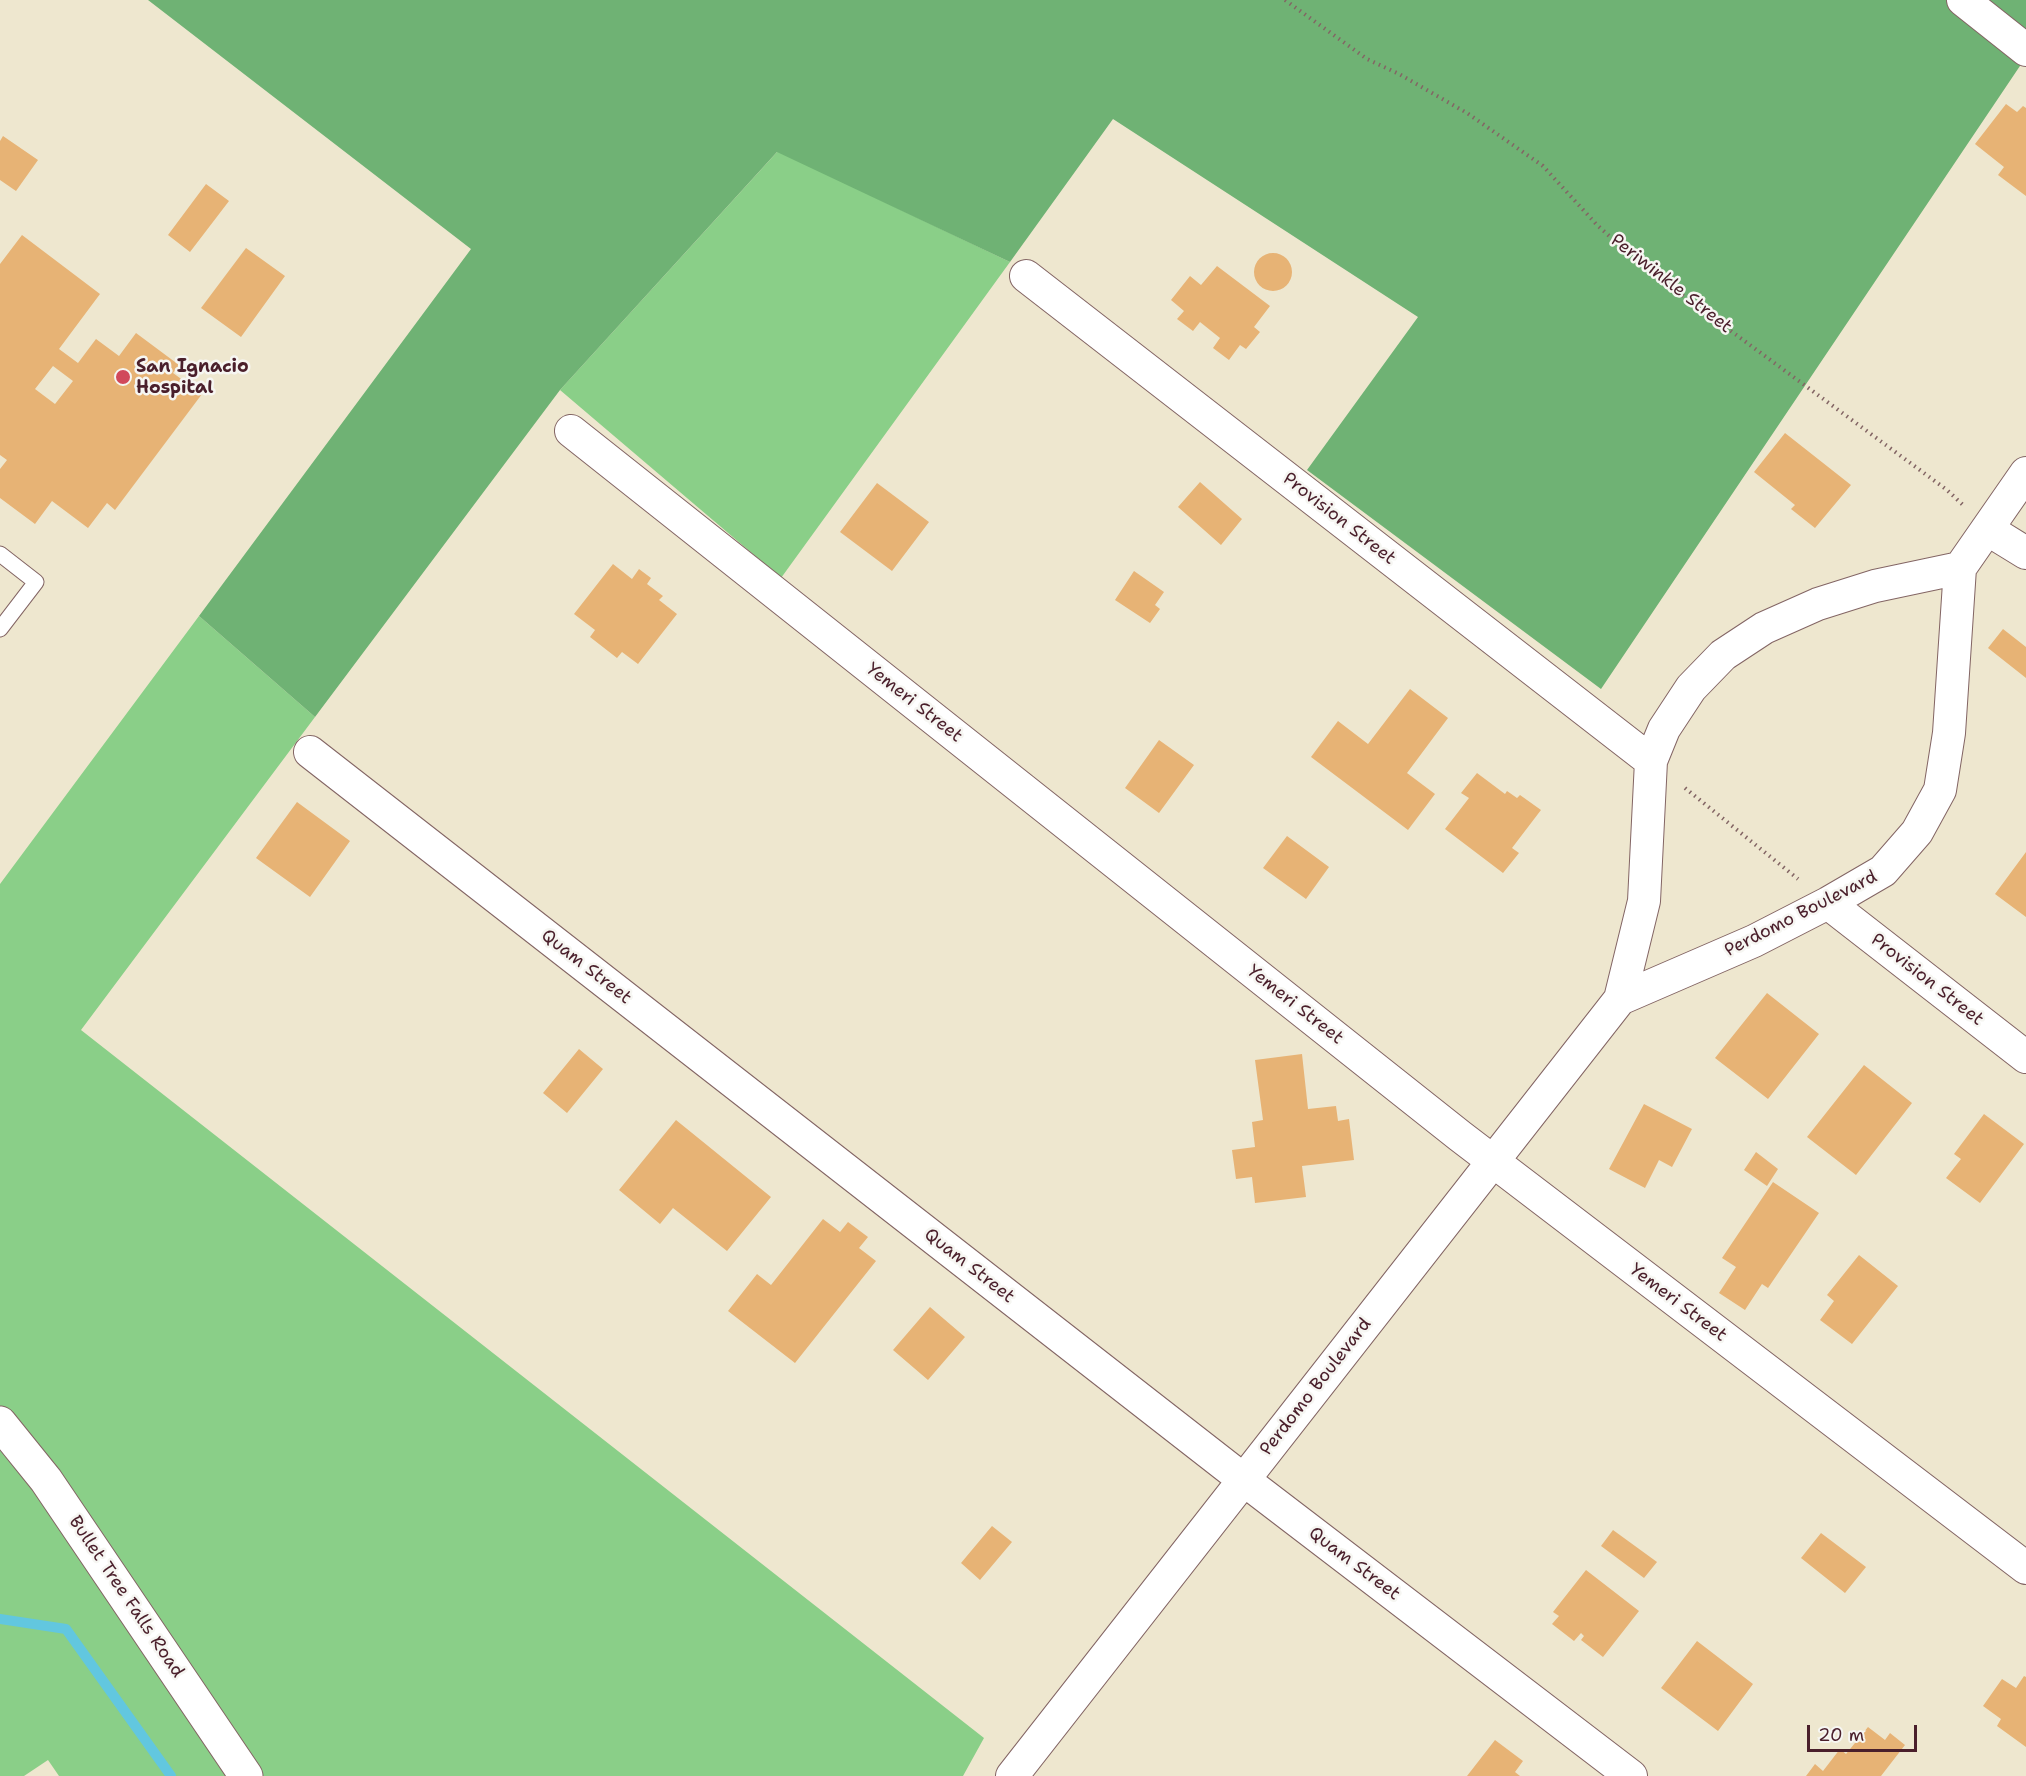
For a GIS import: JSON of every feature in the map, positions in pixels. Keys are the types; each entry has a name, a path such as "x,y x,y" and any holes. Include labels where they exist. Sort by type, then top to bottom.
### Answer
{"main road":[{"name":"Bullet Tree Falls Road","path":"0,1423 46,1480 246,1776"}],"street":[{"path":"1964,0 2026,50"},
{"name":"Provision Street","path":"1026,276 1651,761"},
{"name":"Yemeri Street","path":"572,431 1492,1162 2026,1568"},
{"path":"1960,568 2026,473"},
{"path":"1987,529 2026,553"},
{"name":"Perdomo Boulevard","path":"1012,1776 1620,999 1644,901 1651,761 1664,729 1691,688 1723,655 1764,628 1818,604 1864,589 1960,568 1949,733 1940,790 1917,832 1883,871 1828,903 1754,941 1620,999"},
{"name":"Quam Street","path":"310,752 1244,1480 1631,1776"},
{"name":"Provision Street","path":"1828,903 2026,1057"}],"lane":[{"path":"0,554 36,582 0,629"}],"path":[{"name":"Periwinkle Street","path":"1285,0 1367,59 1399,74 1467,113 1543,166 1597,225 1644,267 1947,490 1987,529"},
{"path":"1651,761 1828,903"}],"green space":[{"path":"148,0 2026,0 2026,57 1601,689 1307,470 1418,317 1113,119 1010,262 777,152 560,390 315,717 199,616 471,249"},
{"path":"778,151 1010,262 781,578 560,390"},
{"path":"199,616 315,717 81,1030 984,1738 963,1776 59,1776 48,1760 24,1776 0,1776 0,884"}],"building":[{"path":"2006,104 2017,112 2023,106 2026,108 2026,196 1998,175 2004,167 1975,144"},
{"path":"3,136 38,160 16,191 0,180 0,141"},
{"path":"206,184 229,201 190,252 168,235"},
{"name":"San Ignacio Hospital","path":"22,235 100,294 59,349 78,363 96,339 119,356 136,333 179,365 173,373 202,394 115,510 107,503 88,528 52,501 35,524 0,498 0,469 7,460 0,455 0,264","holes":["53,366 73,381 55,404 35,389"]},
{"path":"246,248 285,276 241,337 201,308"},
{"path":"1273,253 1280,254 1286,259 1291,265 1291,279 1286,285 1280,290 1273,291 1266,290 1260,285 1255,279 1254,272 1255,265 1260,259 1266,254"},
{"path":"1217,266 1270,306 1254,327 1260,332 1246,349 1240,345 1229,360 1213,348 1220,338 1200,322 1193,331 1177,319 1184,311 1171,300 1190,276 1201,285"},
{"path":"1785,433 1851,485 1815,528 1791,509 1795,505 1754,472"},
{"path":"1200,482 1242,519 1221,545 1178,507"},
{"path":"877,483 929,522 892,571 840,532"},
{"path":"613,564 632,579 639,569 651,578 647,584 663,596 659,600 677,614 638,664 622,652 617,658 590,637 595,630 574,614"},
{"path":"1134,571 1164,592 1155,605 1160,609 1150,623 1115,600"},
{"path":"2003,629 2026,647 2026,678 1988,648"},
{"path":"1410,689 1448,718 1407,773 1435,794 1408,830 1311,757 1338,721 1368,744"},
{"path":"1159,740 1194,765 1159,813 1125,788"},
{"path":"1477,773 1505,794 1507,791 1517,798 1520,795 1541,810 1512,848 1519,853 1503,873 1445,829 1469,798 1461,793"},
{"path":"297,802 350,841 310,897 256,858"},
{"path":"1287,836 1329,867 1306,899 1263,868"},
{"path":"2026,852 2026,917 1995,894"},
{"path":"1767,993 1819,1034 1768,1099 1715,1058"},
{"path":"579,1049 603,1069 567,1113 543,1093"},
{"path":"1302,1054 1308,1109 1336,1106 1338,1121 1349,1119 1354,1160 1302,1166 1306,1197 1255,1203 1252,1177 1236,1179 1232,1150 1255,1147 1252,1122 1263,1120 1255,1060"},
{"path":"1864,1065 1912,1103 1856,1175 1807,1137"},
{"path":"1644,1104 1692,1129 1672,1167 1659,1160 1645,1188 1609,1169"},
{"path":"1984,1114 2024,1144 1980,1203 1946,1178 1961,1159 1954,1154"},
{"path":"676,1120 771,1197 727,1251 673,1208 660,1224 619,1190"},
{"path":"1756,1152 1778,1169 1767,1186 1744,1170"},
{"path":"1773,1182 1819,1213 1768,1288 1762,1284 1745,1310 1719,1293 1736,1267 1722,1258"},
{"path":"823,1219 840,1232 848,1222 868,1237 859,1248 876,1261 795,1363 728,1311 757,1274 771,1285"},
{"path":"1859,1255 1898,1286 1852,1344 1820,1320 1834,1301 1827,1295"},
{"path":"930,1307 965,1337 928,1380 893,1350"},
{"path":"992,1526 1012,1542 980,1580 961,1563"},
{"path":"1613,1530 1657,1562 1644,1578 1601,1546"},
{"path":"1821,1533 1866,1567 1845,1593 1801,1558"},
{"path":"1586,1570 1639,1611 1603,1657 1581,1640 1584,1636 1581,1633 1574,1641 1552,1624 1559,1616 1553,1612"},
{"path":"1697,1641 1753,1684 1718,1731 1661,1688"},
{"path":"2024,1676 2026,1677 2026,1747 1997,1726 2001,1719 1983,1706 2002,1679 2016,1688"},
{"path":"1868,1727 1885,1740 1890,1733 1905,1745 1881,1776 1806,1776 1815,1764 1823,1771 1840,1749 1846,1754"},
{"path":"1495,1740 1523,1761 1515,1772 1520,1776 1467,1776"}],"waterway":[{"path":"0,1619 66,1629 171,1776"}],"place":[{"name":"San Ignacio Hospital","path":"123,377"}]}
